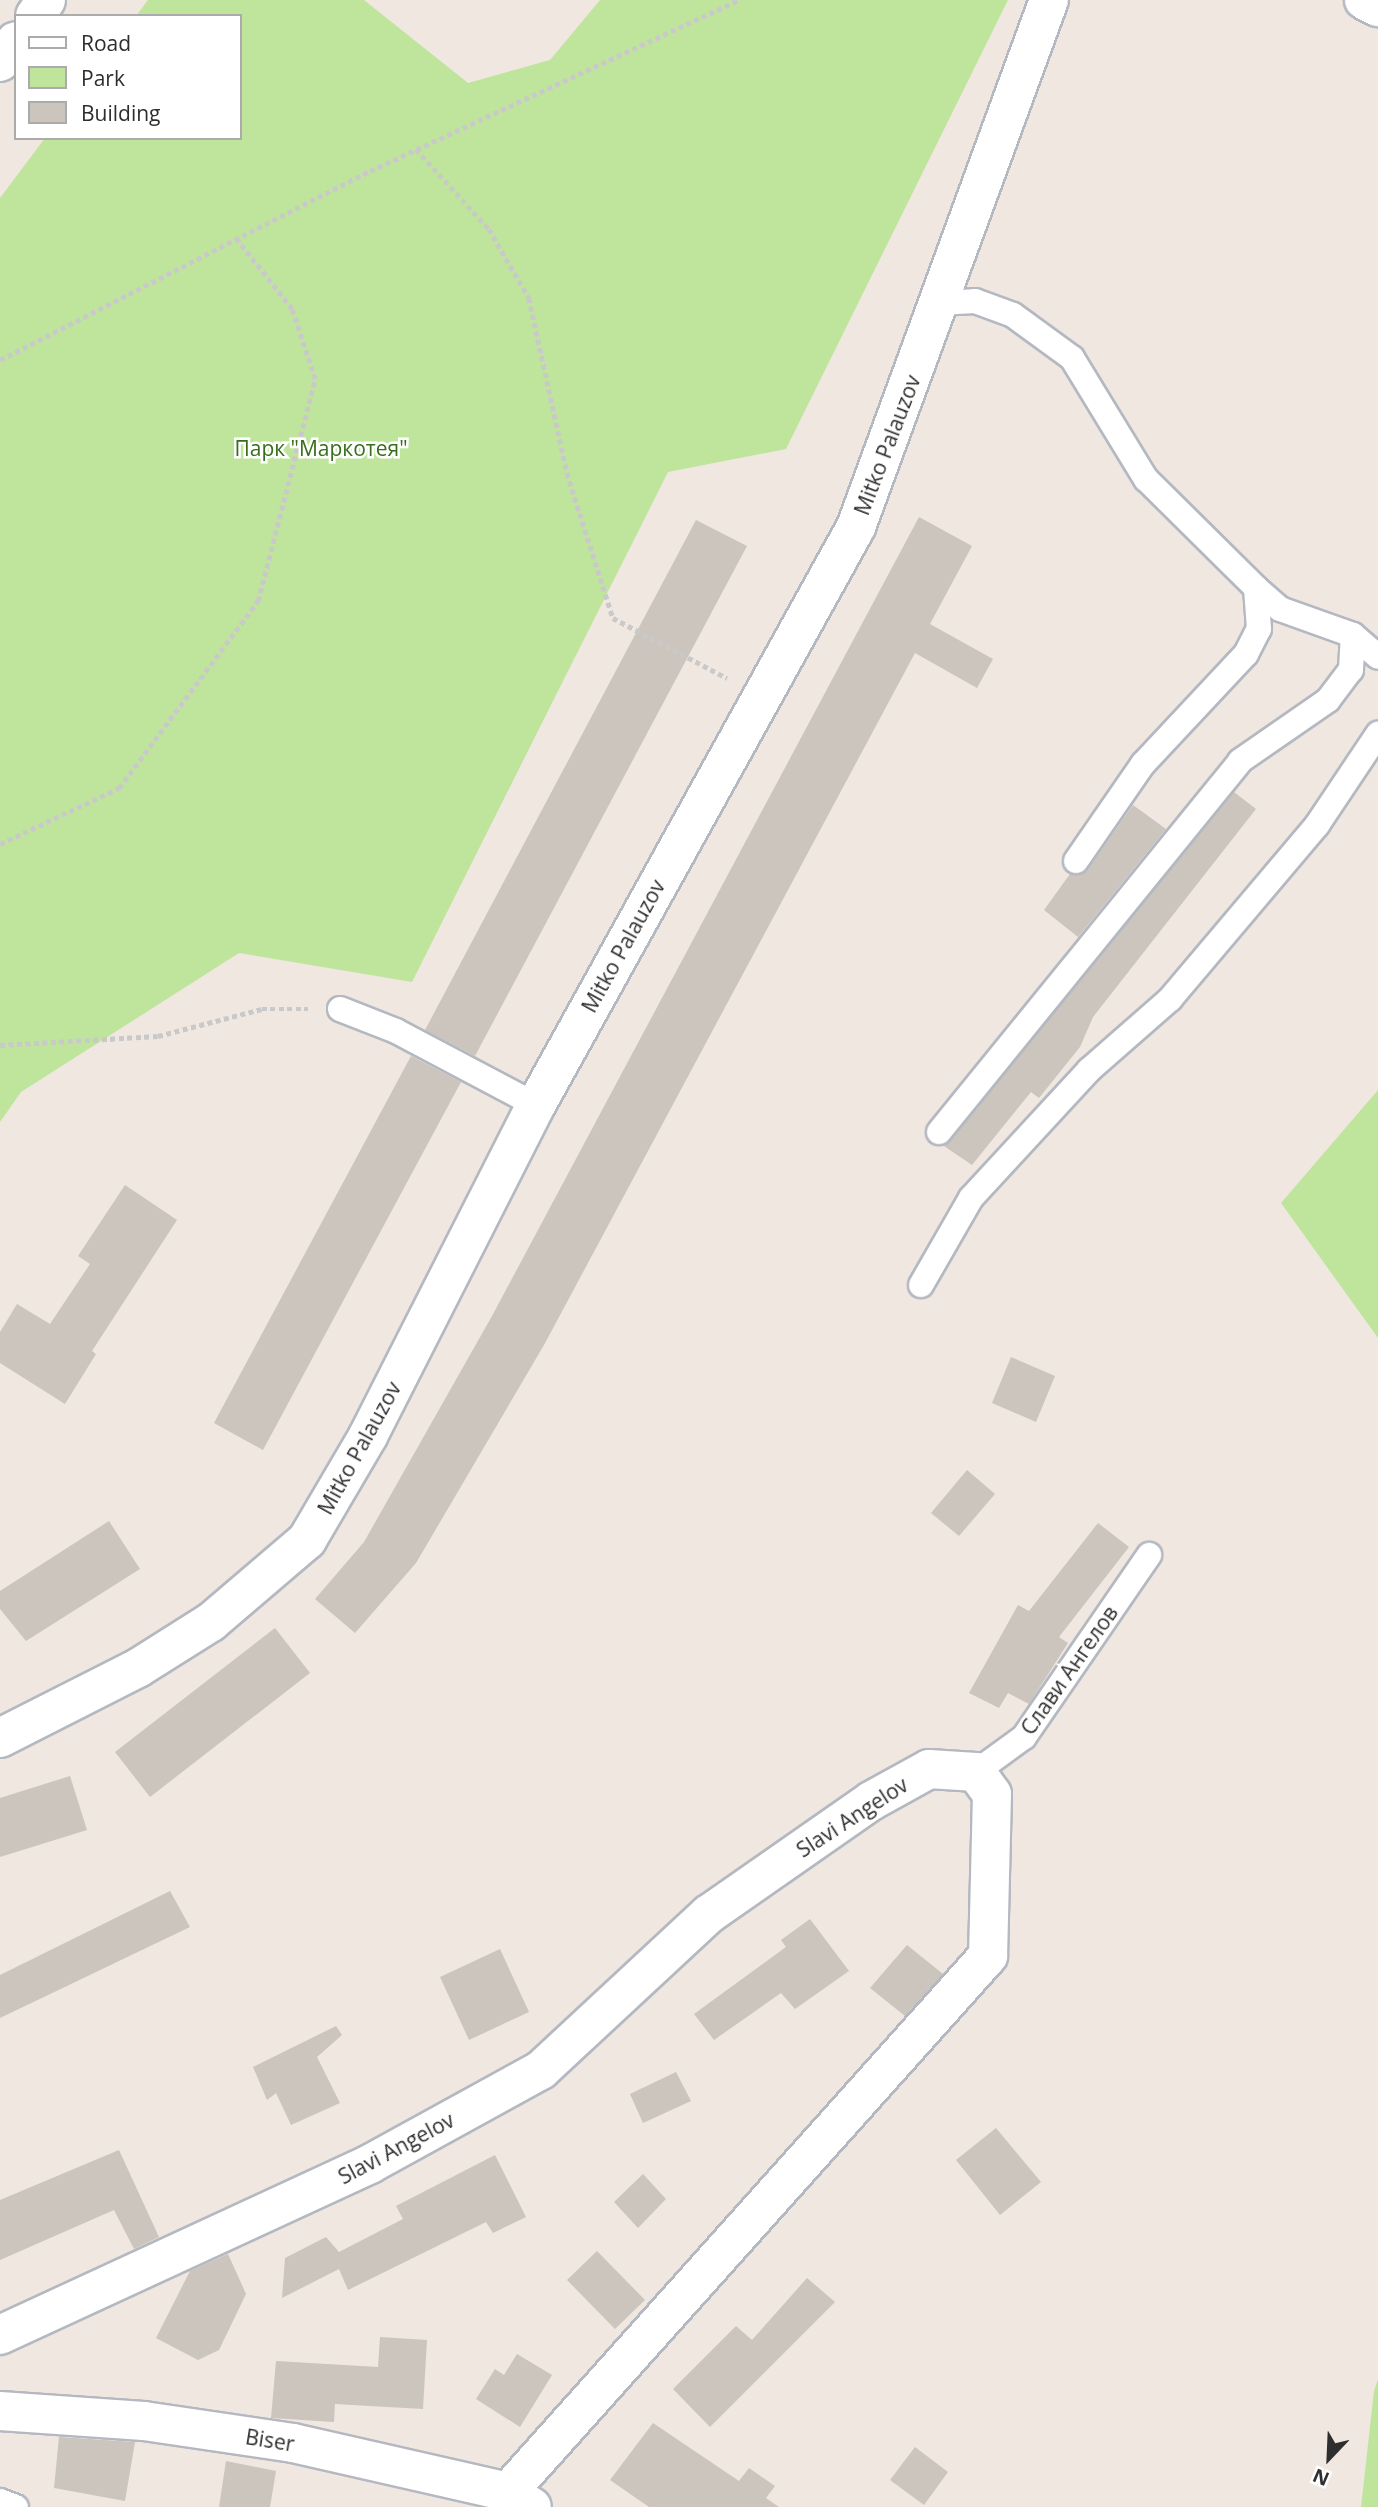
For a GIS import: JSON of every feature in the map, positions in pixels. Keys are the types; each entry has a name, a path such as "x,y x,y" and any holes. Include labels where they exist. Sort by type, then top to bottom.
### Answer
{"street":[{"name":"Mitko Palauzov","path":"0,1738 138,1668 211,1622 307,1540 368,1436 536,1105 856,527 1049,0"},
{"path":"1364,0 1378,7"},
{"path":"0,62 14,44"},
{"name":"Slavi Angelov","path":"0,2335 370,2164 541,2070 709,1914 871,1801 929,1769 976,1772"},
{"path":"520,2499 988,1956 992,1794 976,1772"},
{"name":"Biser","path":"0,2411 144,2421 293,2443 520,2499"}],"lane":[{"path":"939,303 975,301 1013,315 1072,358 1146,479 1256,588 1280,609 1353,635 1378,657"},
{"path":"1076,861 1143,764 1246,654 1259,629 1256,588"},
{"path":"939,1132 1240,761 1328,700 1351,670 1353,635"},
{"path":"921,1285 971,1198 1089,1070 1170,999 1317,825 1378,734"},
{"path":"340,1009 396,1031 536,1105"},
{"name":"Слави Ангелов","path":"976,1772 1024,1737 1149,1555"},
{"path":"0,2501 16,2507"}],"path":[{"path":"0,360 416,149 739,0"},
{"path":"416,149 489,229 529,298 567,473 613,618 762,696"},
{"path":"0,844 119,788 258,601 315,379 292,309 237,241"},
{"path":"0,1045 158,1036 262,1009 340,1009"}],"green space":[{"name":"Парк \"Маркотея\"","path":"148,0 364,0 468,83 550,60 600,0 1008,0 786,449 668,472 412,982 239,953 21,1092 0,1122 0,198 44,140 242,140 242,14 138,14"},
{"path":"1378,1090 1378,1338 1281,1203"},
{"path":"1378,2379 1378,2507 1361,2507 1374,2391"}],"building":[{"path":"919,517 972,546 930,624 993,659 977,688 915,653 544,1345 416,1563 355,1633 315,1599 364,1542 492,1316"},
{"path":"696,520 747,546 475,1056 425,1030"},
{"path":"1234,792 1256,809 1093,1017 1080,1047 1039,1098 1031,1092 972,1165 944,1146"},
{"path":"1133,805 1166,829 1078,937 1044,910 1070,874 1088,869"},
{"path":"411,1056 461,1082 263,1450 214,1423"},
{"path":"125,1185 177,1220 92,1351 96,1354 65,1404 0,1363 0,1332 17,1304 50,1324 90,1264 78,1256"},
{"path":"1011,1357 1055,1376 1036,1422 992,1403"},
{"path":"967,1470 995,1494 959,1536 931,1513"},
{"path":"109,1521 140,1569 26,1641 0,1609 0,1591"},
{"path":"1098,1523 1129,1547 1059,1637 1068,1643 1029,1704 1008,1693 999,1708 969,1693 1018,1605 1029,1611"},
{"path":"275,1628 310,1673 150,1797 115,1752"},
{"path":"70,1776 87,1830 0,1857 0,1798"},
{"path":"170,1891 190,1927 0,2018 0,1975"},
{"path":"810,1919 849,1971 795,2009 781,1993 714,2040 694,2014 786,1947 781,1940"},
{"path":"907,1945 943,1974 905,2016 870,1988"},
{"path":"500,1949 529,2012 469,2040 440,1977"},
{"path":"336,2026 342,2035 317,2057 340,2103 291,2125 276,2093 267,2100 253,2067"},
{"path":"676,2072 691,2101 643,2123 630,2094"},
{"path":"996,2128 1041,2182 1000,2215 956,2160"},
{"path":"119,2150 159,2237 134,2249 114,2210 0,2260 0,2200"},
{"path":"495,2155 526,2217 493,2233 486,2222 348,2290 339,2269 282,2298 285,2258 326,2237 339,2252 403,2219 396,2206"},
{"path":"643,2174 666,2199 638,2228 614,2202"},
{"path":"597,2251 645,2300 615,2329 567,2280"},
{"path":"228,2254 246,2294 219,2350 198,2360 156,2338 190,2271"},
{"path":"807,2278 835,2302 710,2427 673,2389 736,2326 752,2340"},
{"path":"380,2337 427,2340 423,2409 335,2404 334,2422 271,2418 276,2361 378,2367"},
{"path":"517,2354 552,2375 520,2427 476,2399 495,2369 504,2375"},
{"path":"653,2423 739,2481 749,2468 775,2486 766,2498 779,2507 649,2507 610,2480"},
{"path":"59,2437 135,2442 125,2501 54,2488"},
{"path":"915,2447 948,2472 924,2505 890,2480"},
{"path":"226,2461 276,2471 270,2507 219,2507"}]}
